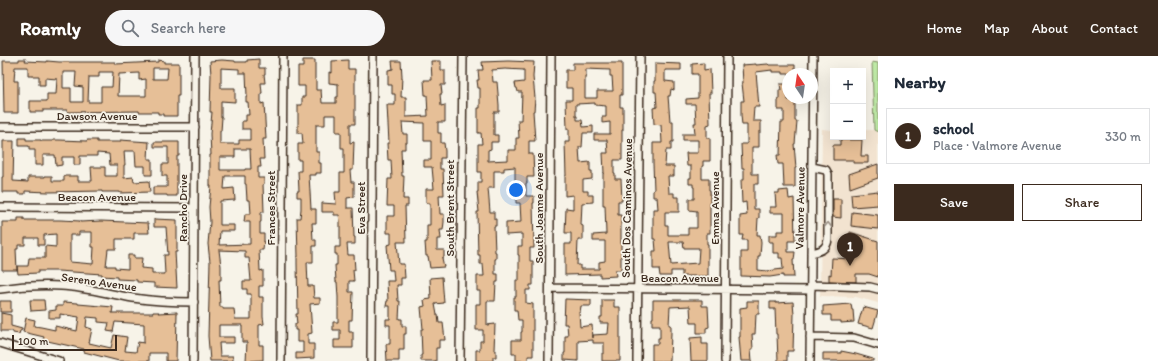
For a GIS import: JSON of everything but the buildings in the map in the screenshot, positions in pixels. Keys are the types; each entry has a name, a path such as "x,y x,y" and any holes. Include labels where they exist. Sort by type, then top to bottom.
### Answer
{"street":[{"name":"Rancho Drive","path":"193,361 195,56"},
{"name":"Frances Street","path":"281,361 283,56"},
{"name":"Eva Street","path":"371,361 373,56"},
{"name":"South Brent Street","path":"460,361 463,56"},
{"name":"South Joanne Avenue","path":"549,361 551,56"},
{"name":"South Dos Caminos Avenue","path":"637,361 640,56"},
{"name":"Emma Avenue","path":"725,361 727,56"},
{"name":"Valmore Avenue","path":"810,361 813,56"},
{"name":"Dawson Avenue","path":"0,127 195,128"},
{"path":"811,253 823,250 827,246 828,227 828,174 826,170 812,167"},
{"name":"Beacon Avenue","path":"0,207 194,208"},
{"name":"Sereno Avenue","path":"0,289 16,287 61,286 157,301 194,302"},
{"name":"Beacon Avenue","path":"550,288 726,289 870,287 878,289"},
{"path":"810,337 854,338 878,345"},
{"path":"0,343 59,361"}],"shaded area":[{"path":"822,129 830,130 830,140 866,140 866,130 874,130 878,132 878,303 856,297 820,296"}],"green space":[{"path":"872,62 878,63 878,132 874,130"}],"place":[{"name":"school","path":"850,266"}]}
